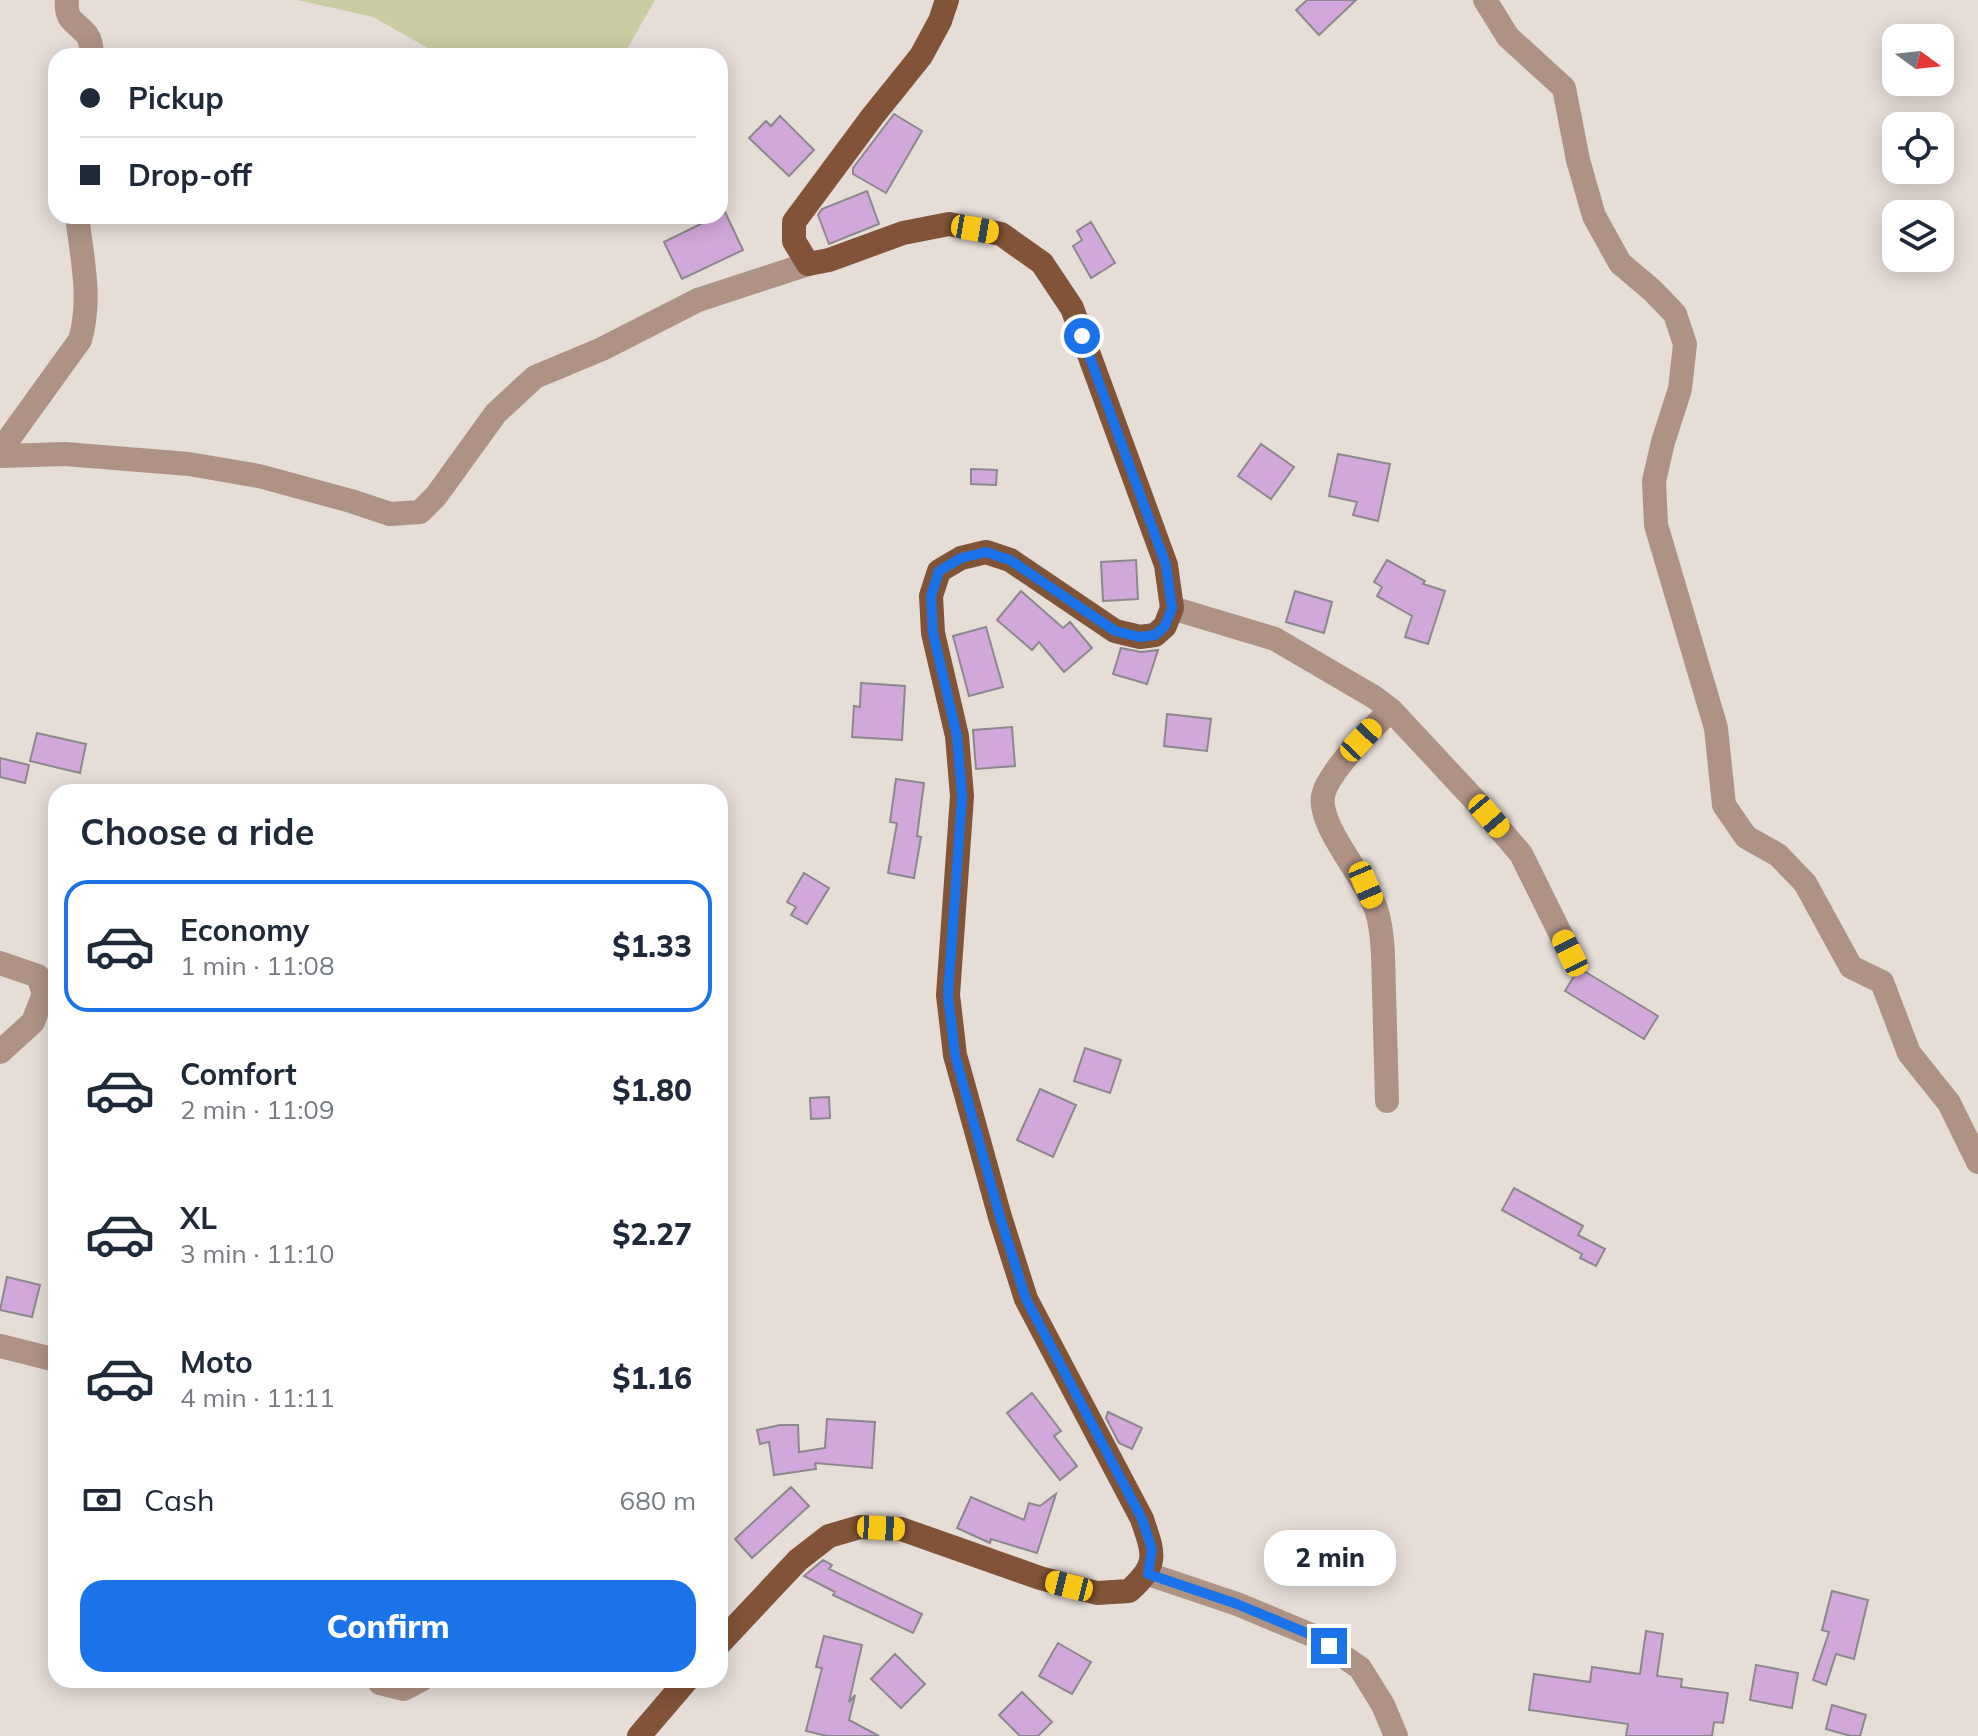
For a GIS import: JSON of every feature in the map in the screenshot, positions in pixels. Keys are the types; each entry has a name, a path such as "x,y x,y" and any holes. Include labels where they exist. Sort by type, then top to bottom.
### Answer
{"main road":[{"path":"728,1634 798,1560 829,1536 860,1527 901,1529 1040,1578 1097,1593 1129,1591 1148,1574 1152,1549 1142,1519 1026,1299 955,1055 948,995 962,796 957,736 933,633 931,596 939,571 961,558 986,552 1010,560 1115,631 1140,637 1155,635 1165,626 1172,608 1166,565 1072,308 1042,263 1001,234 949,224 903,233 829,260 808,264 794,241 794,222 921,56 940,21 947,0"},
{"path":"639,1736 680,1688"}],"street":[{"path":"67,0 68,16 87,36 92,48"},
{"path":"1485,0 1508,37 1564,88 1578,160 1594,216 1620,263 1675,314 1685,344 1680,389 1654,481 1656,525 1716,728 1724,805 1746,837 1778,855 1805,883 1851,967 1882,982 1909,1053 1949,1103 1978,1162"},
{"path":"0,453 80,340 86,320 87,299 78,224"},
{"path":"0,453 65,454 189,464 259,476 390,514 420,512 436,496 496,413 535,377 602,349 698,300 808,264"},
{"path":"1172,608 1275,639 1391,710 1521,854 1570,953"},
{"path":"1387,1101 1382,941 1376,910 1366,885 1327,821 1323,794 1347,756 1391,710"},
{"path":"0,963 38,976 48,992"},
{"path":"0,1052 33,1022 48,998"},
{"path":"0,1346 48,1358"},
{"path":"1148,1574 1237,1604 1314,1636 1360,1668 1383,1705 1396,1736"}],"green space":[{"path":"297,0 655,0 628,48 428,48 373,17"}],"building":[{"path":"1307,0 1356,0 1319,35 1296,10"},
{"path":"894,114 922,131 886,193 853,174 853,168"},
{"path":"780,116 814,150 789,176 749,138 766,121 771,126"},
{"path":"867,191 879,224 829,244 818,215 822,209"},
{"path":"728,218 743,250 682,279 664,242 701,224 728,224"},
{"path":"1091,222 1115,263 1091,278 1073,246 1082,240 1077,231"},
{"path":"1261,444 1294,467 1271,499 1238,476"},
{"path":"1338,454 1390,464 1378,521 1353,515 1357,502 1329,496"},
{"path":"971,469 997,470 996,485 971,484"},
{"path":"1136,560 1138,599 1103,601 1101,562"},
{"path":"1387,560 1425,581 1423,584 1445,591 1428,644 1405,637 1412,616 1377,596 1382,587 1374,582"},
{"path":"1021,591 1063,628 1070,622 1092,648 1064,672 1039,642 1032,650 997,620"},
{"path":"1295,591 1332,602 1324,633 1286,622"},
{"path":"986,627 1003,687 969,696 953,636"},
{"path":"1121,648 1141,652 1158,650 1147,684 1113,674"},
{"path":"861,683 905,686 902,740 852,737 854,706 860,707"},
{"path":"1167,714 1211,719 1207,751 1164,746"},
{"path":"1012,727 1015,766 976,769 973,730"},
{"path":"37,733 86,744 80,773 30,761"},
{"path":"0,758 29,765 25,783 0,777"},
{"path":"896,779 924,783 917,836 921,837 914,878 888,873 897,823 890,822"},
{"path":"804,873 829,888 807,924 791,915 796,907 787,902"},
{"path":"1579,968 1658,1016 1644,1039 1565,991"},
{"path":"1085,1048 1121,1060 1110,1093 1074,1081"},
{"path":"1040,1089 1076,1105 1053,1157 1017,1140"},
{"path":"829,1097 830,1118 811,1119 810,1098"},
{"path":"1514,1188 1583,1226 1578,1235 1605,1249 1596,1266 1580,1258 1582,1254 1502,1210"},
{"path":"7,1277 40,1285 32,1317 0,1310"},
{"path":"1032,1393 1061,1431 1054,1436 1077,1466 1060,1480 1007,1413"},
{"path":"1108,1412 1142,1428 1132,1449 1119,1443 1106,1418"},
{"path":"827,1419 875,1422 872,1468 815,1463 816,1469 774,1475 769,1442 760,1444 757,1430 798,1425 799,1452 825,1448"},
{"path":"791,1487 809,1506 752,1558 735,1539"},
{"path":"1056,1494 1037,1553 991,1539 990,1543 957,1528 971,1497 1024,1520 1029,1503 1040,1506"},
{"path":"823,1560 832,1565 829,1569 922,1614 913,1633 833,1595 835,1592 804,1576"},
{"path":"1832,1591 1868,1600 1854,1659 1836,1654 1826,1685 1813,1680 1829,1632 1822,1630"},
{"path":"1646,1631 1663,1634 1657,1676 1682,1679 1681,1687 1728,1693 1723,1723 1714,1722 1712,1736 1626,1736 1628,1724 1529,1710 1534,1674 1590,1682 1592,1667 1640,1674"},
{"path":"824,1636 862,1645 849,1702 855,1695 849,1720 879,1736 827,1736 806,1731 822,1668 816,1667"},
{"path":"1058,1643 1091,1662 1072,1694 1039,1676"},
{"path":"895,1654 925,1684 901,1708 871,1679"},
{"path":"1756,1665 1798,1673 1792,1708 1750,1700"},
{"path":"1022,1692 1052,1722 1038,1736 1020,1736 999,1715"},
{"path":"1832,1705 1866,1715 1860,1736 1826,1729"}],"route":[{"path":"1082,336 1166,565 1172,608 1165,626 1155,635 1140,637 1115,631 1010,560 986,552 961,558 939,571 931,596 933,633 957,736 962,796 948,995 955,1055 1026,1299 1142,1519 1152,1549 1148,1574 1237,1604 1314,1636 1329,1646"}]}
